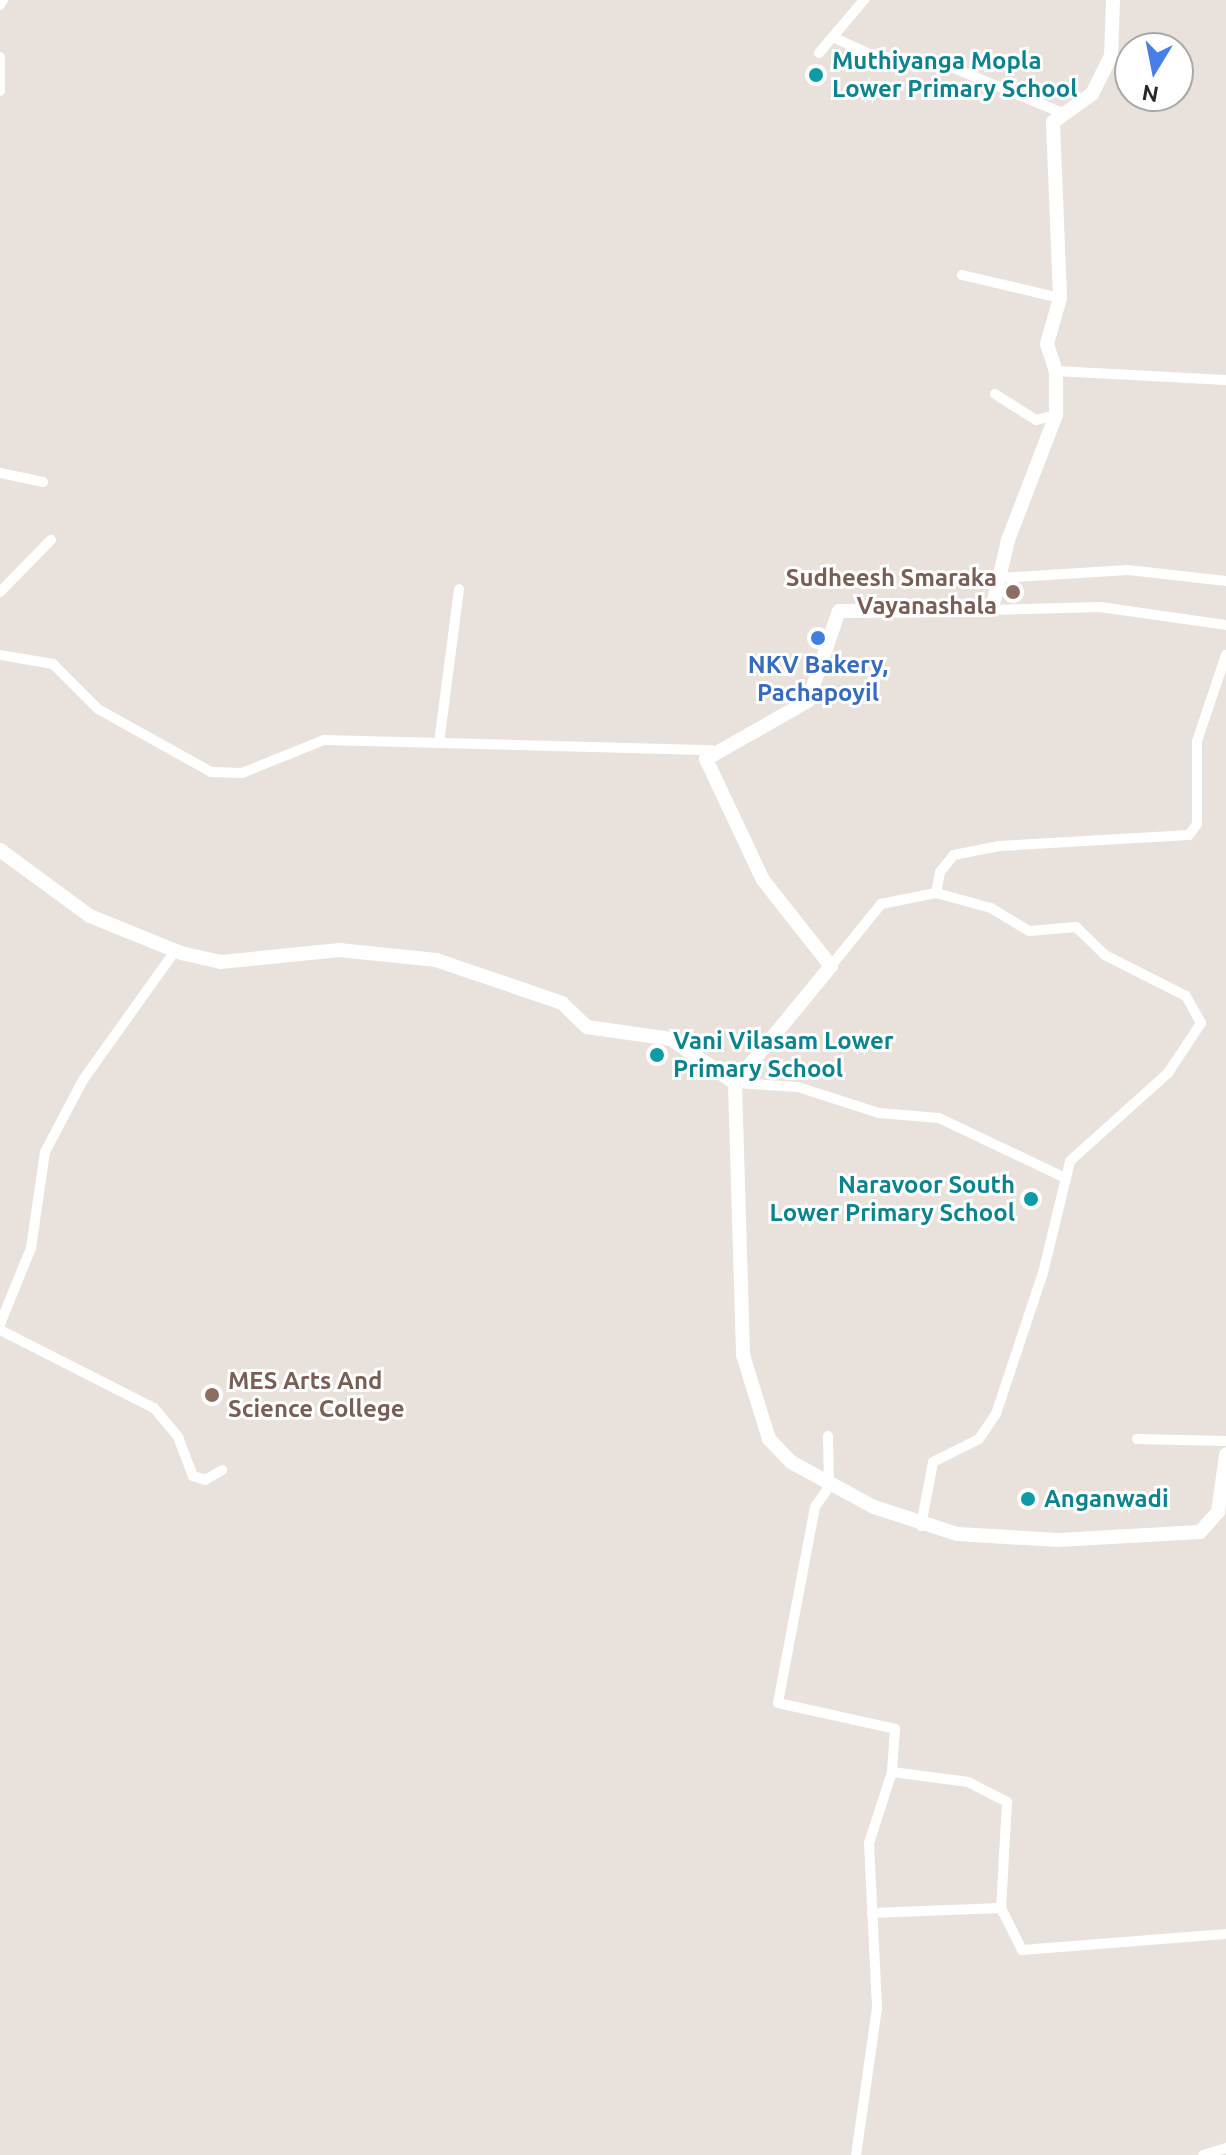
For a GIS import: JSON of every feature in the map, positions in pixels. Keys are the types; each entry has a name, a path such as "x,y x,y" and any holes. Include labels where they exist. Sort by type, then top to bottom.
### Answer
{"street":[{"path":"819,53 837,39 864,0"},
{"path":"986,610 1056,415 1056,371 1047,344 1060,298 1049,141 1063,113 1092,94 1111,56 1113,0"},
{"path":"837,39 873,56 939,62 1063,113"},
{"path":"0,57 0,91"},
{"path":"962,275 1060,298"},
{"path":"1056,371 1226,380"},
{"path":"995,394 1036,420 1056,415"},
{"path":"0,473 43,482"},
{"path":"0,592 51,540"},
{"path":"998,578 1128,570 1226,581"},
{"path":"439,743 459,589"},
{"path":"0,655 53,664 98,709 211,772 242,773 324,740 712,750 808,701 839,611 1100,607 1226,625"},
{"path":"936,893 954,855 1189,835 1197,824 1197,741 1226,655"},
{"path":"712,750 707,772 763,880 831,966"},
{"path":"0,850 90,916 175,951 221,962 339,950 436,960 562,1003 587,1027 671,1039 735,1083 798,1087 879,1113 939,1118 1063,1177"},
{"path":"921,1526 933,1462 979,1439 996,1414 1043,1273 1063,1177 1086,1144 1128,1114 1185,1054 1201,1023 1198,1011 1186,996 1105,955 1076,927 1029,931 991,908 936,893 881,904 735,1083 743,1355 769,1439 829,1487 921,1526 998,1539 1200,1532 1218,1512 1226,1455"},
{"path":"175,951 83,1080 45,1152 31,1248 0,1327 127,1388 154,1408 178,1437 193,1476 205,1480 222,1470"},
{"path":"828,1436 829,1487 815,1507 778,1703 895,1729 892,1772 869,1843 875,2047 858,2154"},
{"path":"1137,1439 1226,1441"},
{"path":"892,1772 968,1782 1007,1802 1001,1908 1022,1950 1032,1953 1226,1934"},
{"path":"872,1913 1001,1908"},
{"path":"1203,2155 1226,2148"}],"place":[{"name":"Muthiyanga Mopla Lower Primary School","path":"816,75"},
{"name":"Sudheesh Smaraka Vayanashala","path":"1013,592"},
{"name":"NKV Bakery, Pachapoyil","path":"818,638"},
{"name":"Vani Vilasam Lower Primary School","path":"657,1055"},
{"name":"Naravoor South Lower Primary School","path":"1031,1199"},
{"name":"MES Arts And Science College","path":"212,1395"},
{"name":"Anganwadi","path":"1028,1499"}]}
